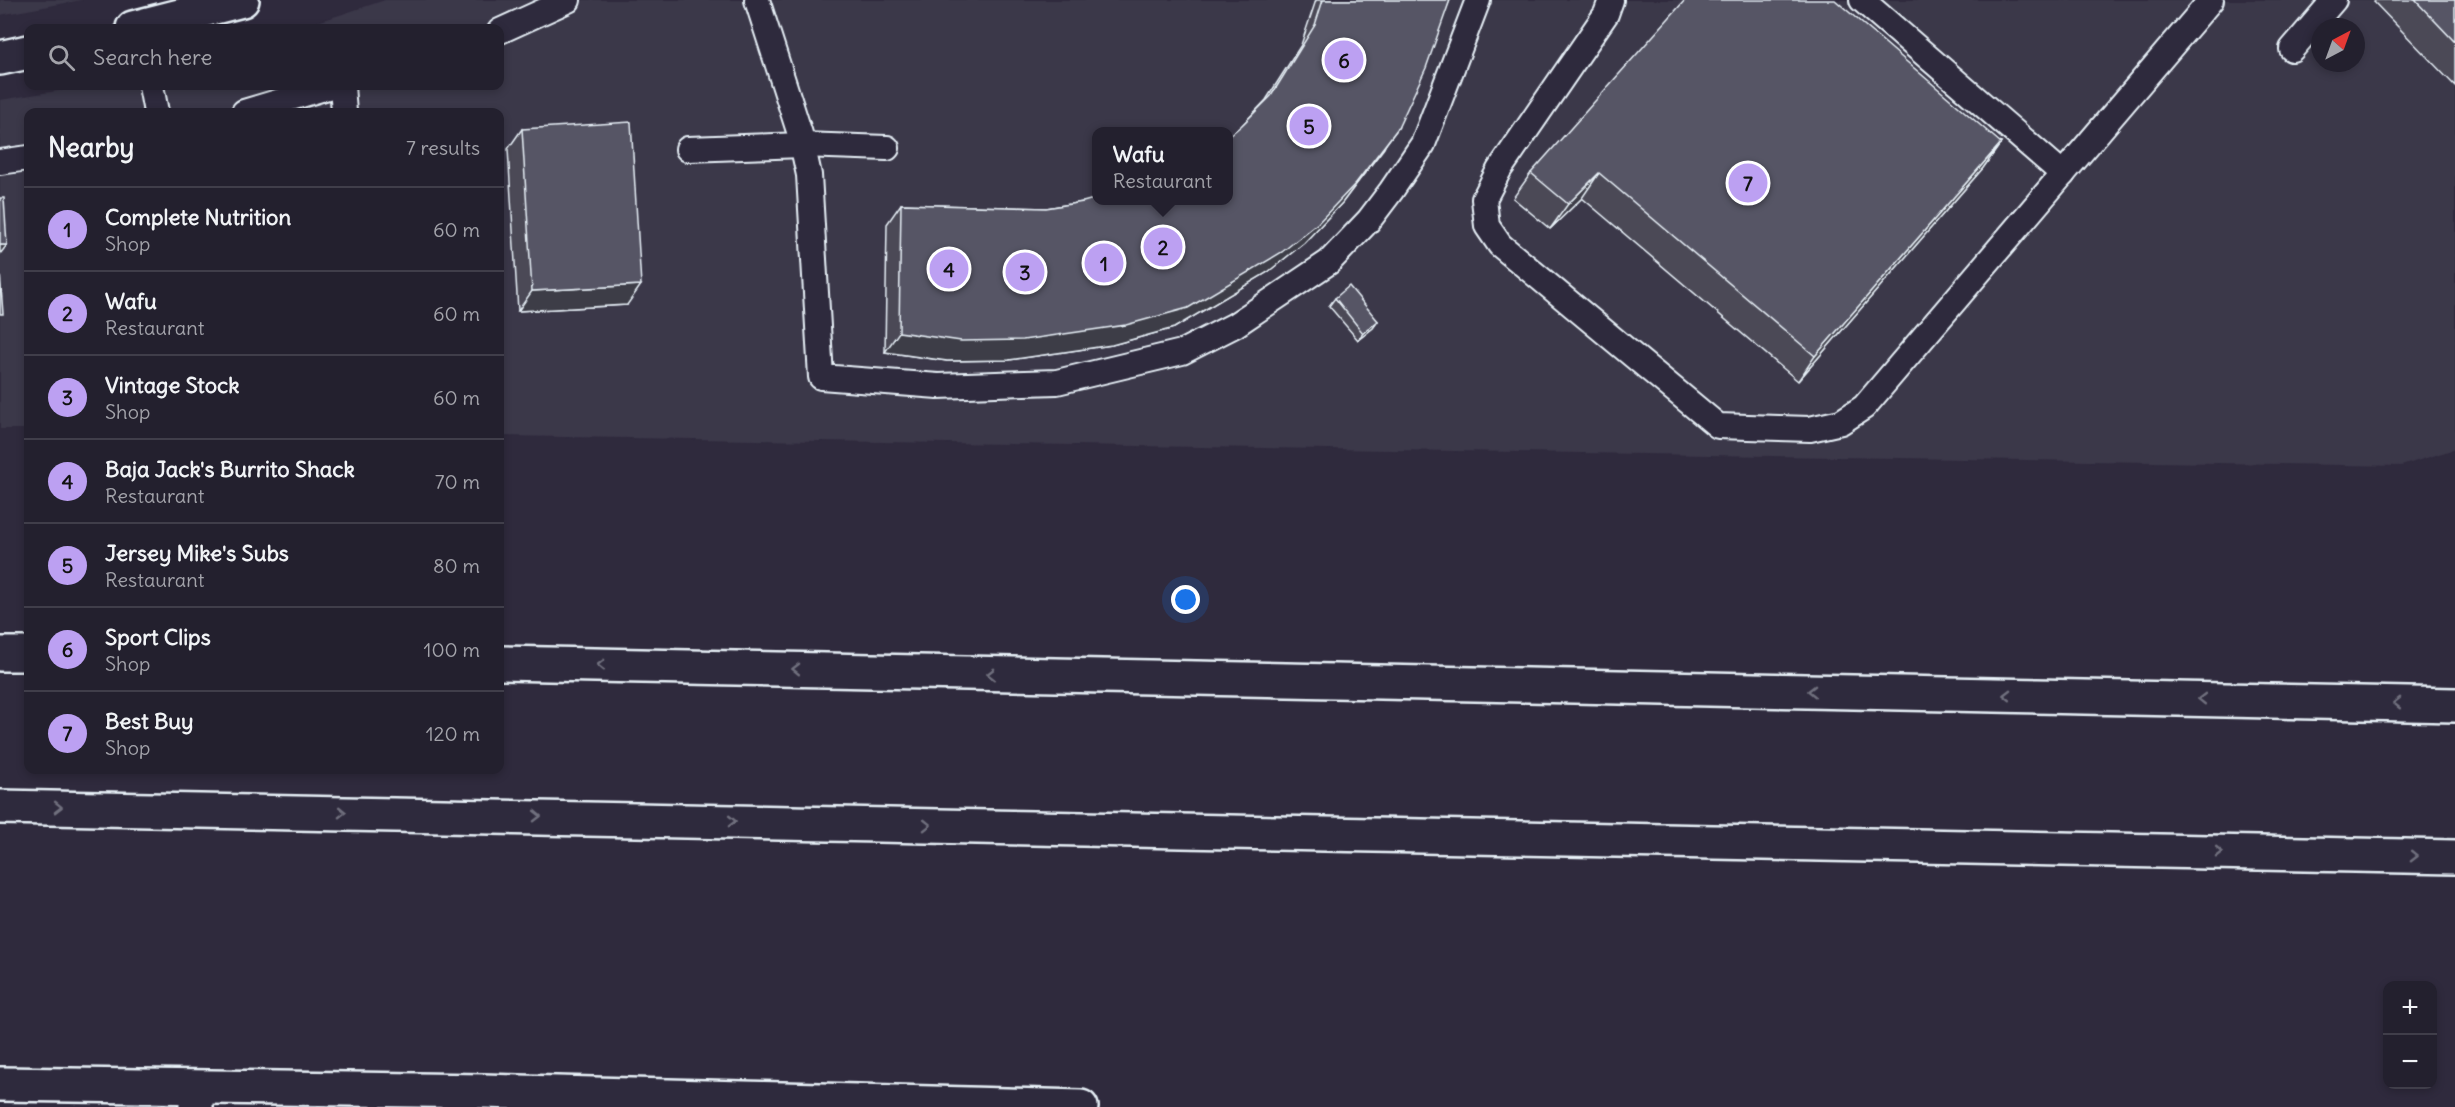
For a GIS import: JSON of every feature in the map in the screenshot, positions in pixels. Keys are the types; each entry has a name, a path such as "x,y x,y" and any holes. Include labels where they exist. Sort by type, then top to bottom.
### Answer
{"main road":[{"path":"149,21 242,0"},
{"path":"0,58 24,53"},
{"path":"0,654 24,654"},
{"path":"504,663 2455,705"},
{"path":"0,807 2455,857"},
{"path":"0,1084 196,1098 1080,1107"}],"lane":[{"path":"504,29 568,0"},
{"path":"758,0 809,175 821,377 938,386 1057,382 1182,352 1235,325 1329,262 1369,220 1422,144 1478,0"},
{"path":"1611,0 1606,14 1499,170 1484,200 1487,226 1500,245 1718,426 1810,429 1840,422 1863,407 2211,0"},
{"path":"1862,0 2063,174"},
{"path":"2292,49 2334,0"},
{"path":"152,90 155,108"},
{"path":"257,108 318,90"},
{"path":"342,90 344,108"},
{"path":"688,149 802,145 887,148"},
{"path":"0,162 24,159"}],"shaded area":[{"path":"0,0 82,0 0,15"},
{"path":"385,0 2455,0 2455,449 2401,466 504,436 504,108 24,108 24,429 0,429 0,100 63,90 504,90 504,24 312,24"}],"building":[{"path":"1323,0 1450,0 1426,68 1398,128 1356,183 1318,223 1282,252 1188,308 1126,325 1023,340 961,341 899,332 901,204 1046,208 1092,199 1092,205 1233,205 1233,133 1271,96 1315,25"},
{"path":"1685,0 1835,0 2001,143 1815,356 1599,173 1568,204 1531,173"},
{"path":"2415,0 2455,0 2455,42"},
{"path":"631,122 641,285 532,291 522,129"},
{"path":"0,198 4,198 7,245 0,245"},
{"path":"0,272 3,314 0,314"},
{"path":"1349,286 1378,321 1363,333 1335,298"}],"place":[{"name":"Sport Clips","path":"1344,60"},
{"name":"Jersey Mike's Subs","path":"1309,126"},
{"name":"Best Buy","path":"1748,183"},
{"name":"Wafu","path":"1163,247"},
{"name":"Complete Nutrition","path":"1104,263"},
{"name":"Baja Jack's Burrito Shack","path":"949,269"},
{"name":"Vintage Stock","path":"1025,272"}]}
